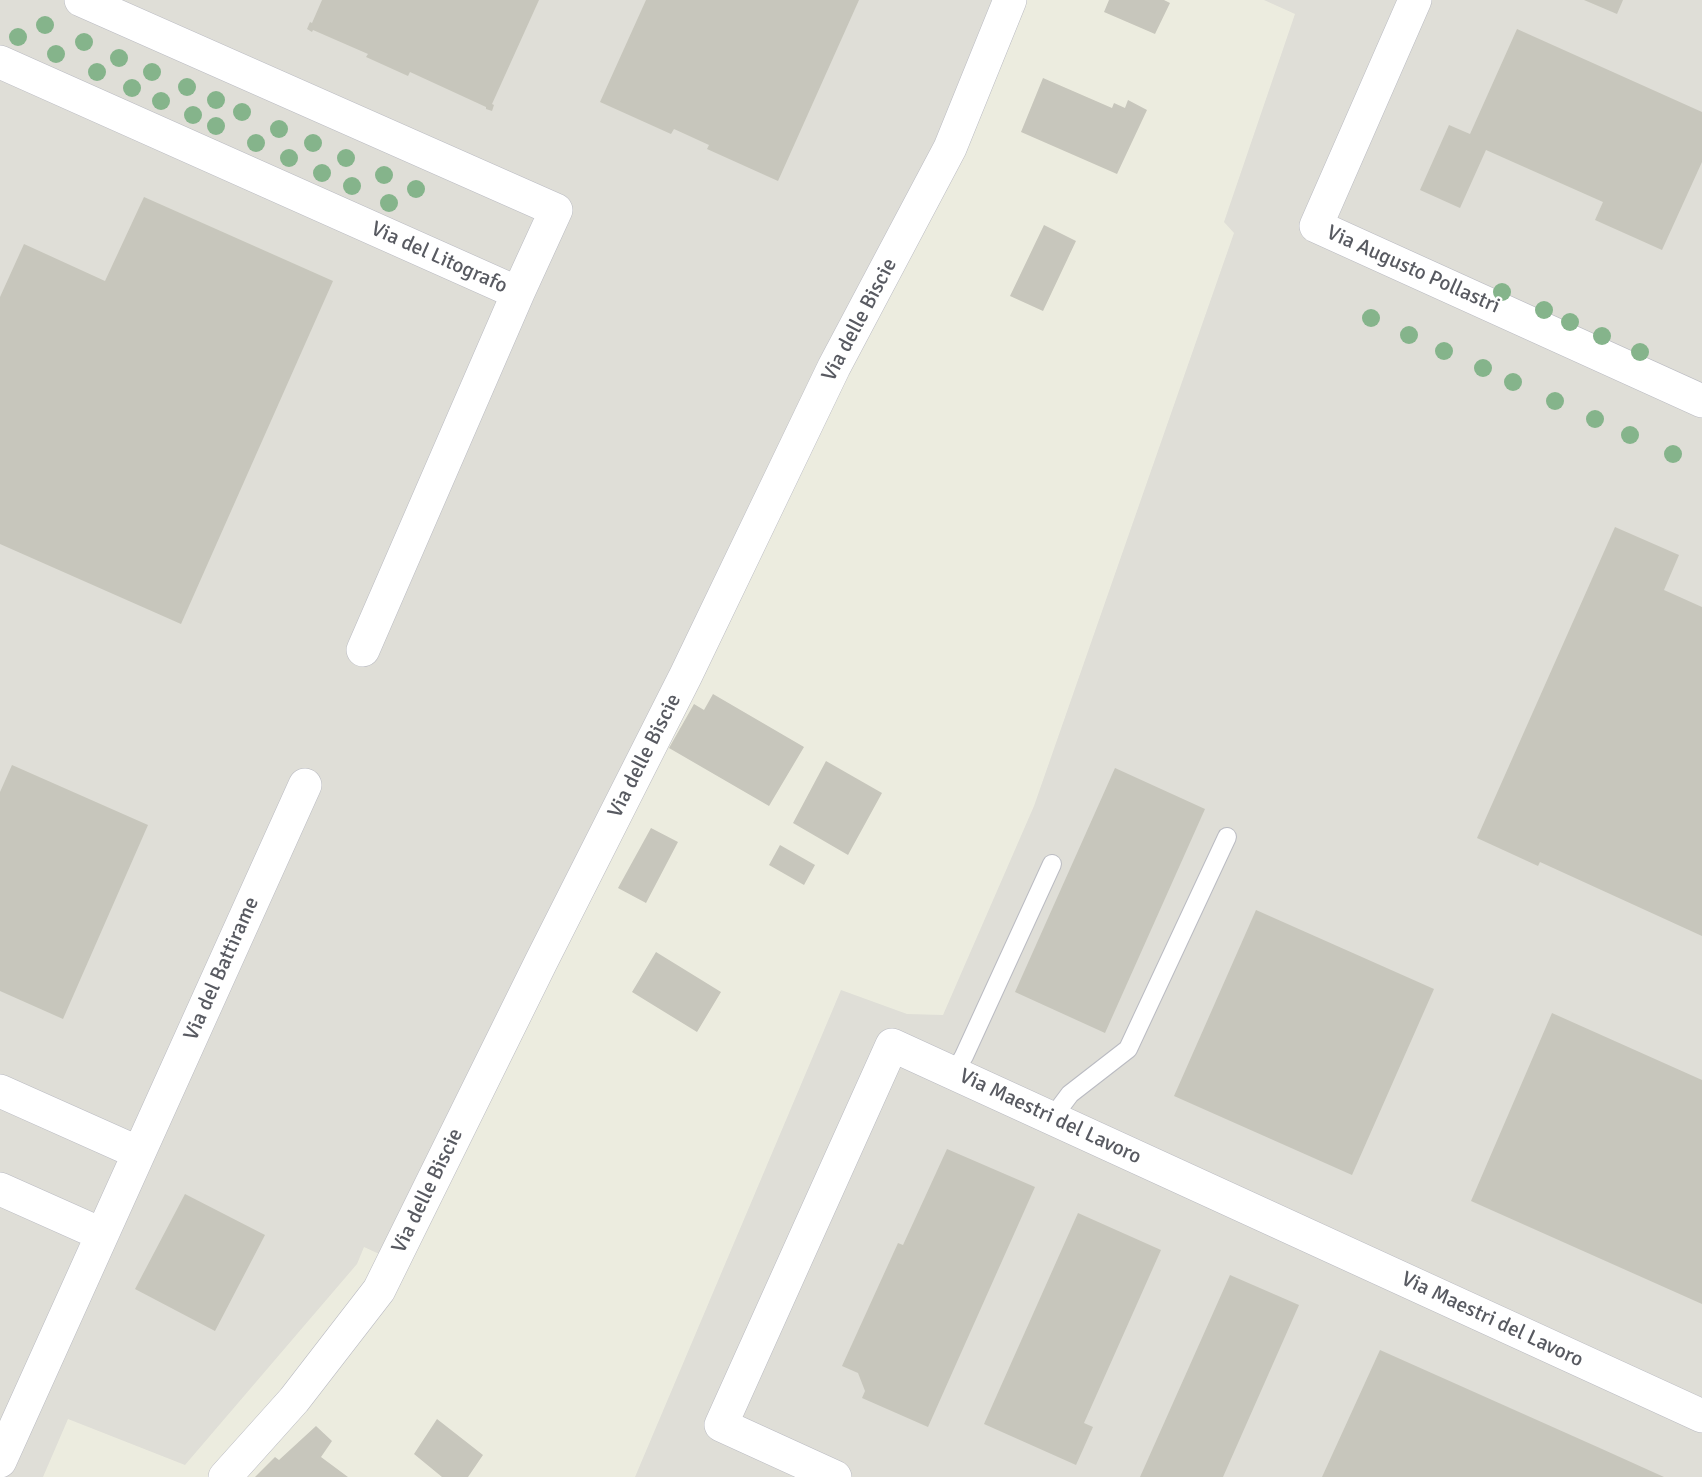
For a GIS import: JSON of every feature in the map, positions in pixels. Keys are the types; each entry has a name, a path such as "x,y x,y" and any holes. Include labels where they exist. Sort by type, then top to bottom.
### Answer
{"street":[{"name":"Via del Litografo","path":"0,62 518,293 556,210 81,0"},
{"name":"Via delle Biscie","path":"225,1477 294,1400 380,1290 541,962 686,675 834,367 950,148 1010,0"},
{"name":"Via Augusto Pollastri","path":"1415,0 1316,226 1702,401"},
{"path":"363,650 518,293"},
{"name":"Via del Battirame","path":"0,1461 305,785"},
{"name":"Via Maestri del Lavoro","path":"835,1477 721,1425 892,1045 1702,1416"},
{"path":"0,1091 139,1153"},
{"path":"0,1190 101,1234"}],"lane":[{"path":"1052,1118 1071,1094 1128,1048 1227,837"},
{"path":"954,1073 964,1056 1052,864"}],"shaded area":[{"path":"0,0 1012,0 388,1258 364,1247 357,1264 185,1465 68,1419 43,1477 0,1477"},
{"path":"1264,0 1702,0 1702,1477 635,1477 841,990 907,1014 943,1015 1034,806 1234,233 1224,222 1295,14"}],"building":[{"path":"322,0 539,0 492,104 494,105 492,111 410,72 408,76 366,57 368,54 307,29"},
{"path":"646,0 859,0 778,181 707,149 709,145 674,129 671,134 600,102"},
{"path":"1109,0 1164,0 1170,3 1155,34 1104,12"},
{"path":"1584,0 1623,0 1617,14"},
{"path":"1517,29 1702,112 1702,162 1662,250 1595,220 1603,202 1486,150 1460,208 1420,190 1449,125 1470,134"},
{"path":"1043,78 1112,108 1114,103 1125,108 1128,100 1147,110 1117,174 1021,132"},
{"path":"144,197 333,281 181,624 0,544 0,297 24,244 105,281"},
{"path":"1044,225 1076,241 1043,311 1010,296"},
{"path":"1615,527 1679,555 1664,590 1702,607 1702,936 1540,862 1538,866 1477,838"},
{"path":"713,694 804,747 769,806 669,748 694,704 704,710"},
{"path":"826,761 882,793 848,855 793,823"},
{"path":"12,765 148,825 63,1019 0,991 0,792"},
{"path":"1115,768 1205,809 1105,1033 1015,992"},
{"path":"651,828 678,842 646,903 618,888"},
{"path":"780,845 815,865 804,885 769,865"},
{"path":"1256,910 1434,989 1352,1175 1174,1096"},
{"path":"656,952 721,992 697,1032 632,992"},
{"path":"1552,1013 1702,1080 1702,1304 1471,1201"},
{"path":"947,1149 1035,1187 928,1427 862,1398 865,1391 858,1373 842,1366 898,1243 903,1245"},
{"path":"185,1194 265,1235 215,1331 135,1289"},
{"path":"1078,1213 1161,1250 1084,1423 1093,1427 1076,1465 984,1424"},
{"path":"1230,1275 1299,1305 1223,1477 1140,1477"},
{"path":"1380,1350 1602,1449 1664,1477 1322,1477"},
{"path":"437,1419 483,1455 468,1477 442,1477 414,1454"},
{"path":"316,1426 332,1441 321,1457 348,1477 255,1477 275,1457 279,1460"}]}
